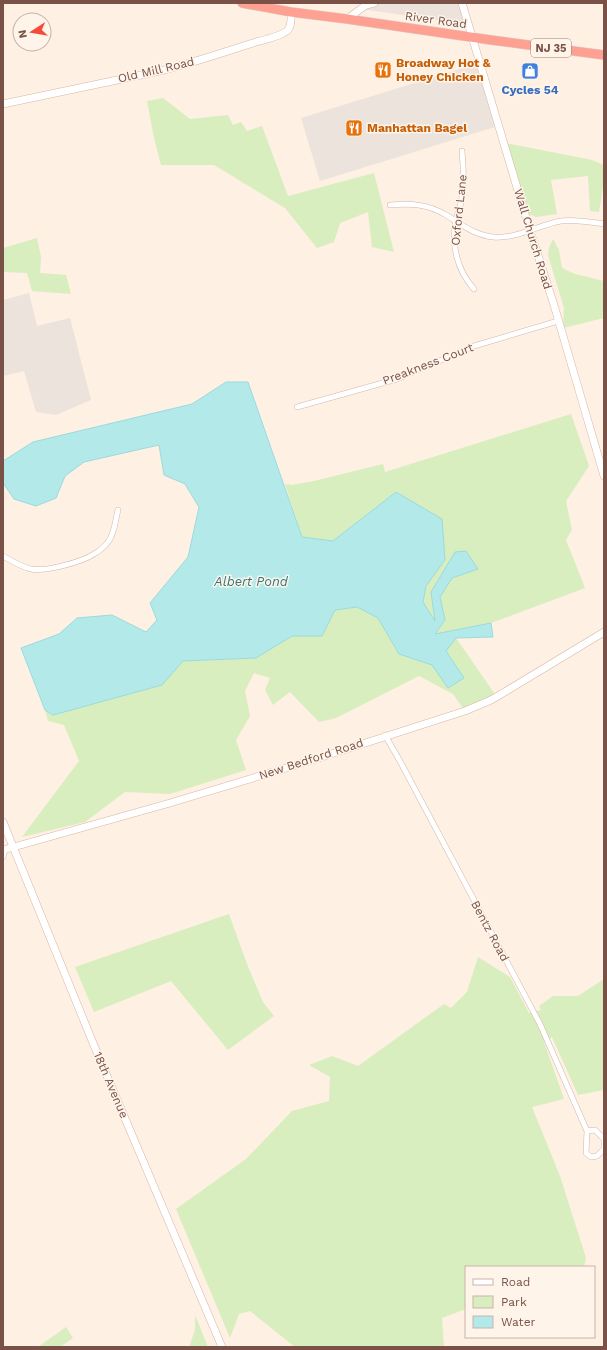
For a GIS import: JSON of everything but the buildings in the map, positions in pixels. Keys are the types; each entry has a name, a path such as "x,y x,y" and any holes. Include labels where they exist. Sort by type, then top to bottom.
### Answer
{"highway":[{"name":"River Road","path":"242,3 291,12 347,18 473,38 604,55"}],"street":[{"path":"347,18 366,6 374,3"},
{"name":"Wall Church Road","path":"462,3 604,476"},
{"name":"Old Mill Road","path":"3,104 160,71 233,50 285,32 291,24 291,12"},
{"name":"Oxford Lane","path":"462,151 464,175 462,199 456,221 454,239 455,252 465,276 474,289"},
{"path":"390,205 410,204 425,206 444,214 474,232 492,237 508,236 530,231 561,221 580,221 604,224"},
{"name":"Preakness Court","path":"297,407 397,379 474,346 558,321"},
{"path":"3,556 26,568 43,570 92,556 101,550 109,540 114,530 118,510"},
{"name":"New Bedford Road","path":"4,850 306,762 385,735 453,715 491,700 604,632"},
{"name":"Bentz Road","path":"385,735 540,1024 587,1131 586,1154 591,1157 597,1156 604,1149 604,1139 595,1130 587,1131"},
{"name":"18th Avenue","path":"3,822 93,1043 222,1347"},
{"path":"3,857 4,850"}],"shaded area":[{"path":"371,3 464,3 471,25 355,8"},
{"path":"476,64 495,127 320,181 301,118"},
{"path":"29,293 37,326 70,318 91,400 56,415 36,412 24,371 3,376 3,300"}],"green space":[{"path":"163,98 190,119 228,115 233,125 241,122 247,131 262,126 288,196 374,173 394,252 372,247 368,212 340,223 334,242 317,248 285,208 214,165 161,165 147,101"},
{"path":"506,143 592,160 604,165 604,182 599,212 590,211 588,176 551,180 557,214 536,217 529,214"},
{"path":"37,238 41,257 40,273 66,275 71,294 32,291 27,273 3,272 3,248"},
{"path":"553,239 559,250 562,268 575,274 604,281 604,318 563,328 564,308 548,255"},
{"path":"571,414 589,466 566,501 572,530 566,540 585,588 491,623 435,635 445,620 440,597 452,578 478,569 466,551 431,592 436,623 423,602 426,586 445,560 396,492 333,541 302,537 285,484 292,485 314,481 383,464 385,472"},
{"path":"357,607 378,618 399,654 432,665 456,638 499,700 467,714 453,694 419,676 336,718 319,722 290,692 273,705 265,690 270,678 254,673 245,691 250,716 236,740 246,770 170,794 125,792 85,822 22,837 79,761 64,725 48,721 45,710 53,715 161,685 183,661 256,658 292,636 321,636 335,610"},
{"path":"229,914 247,964 263,1002 274,1016 228,1050 171,981 94,1012 75,967"},
{"path":"478,957 510,977 529,1013 541,1010 539,1006 553,996 578,996 604,979 604,1090 578,1095 552,1037 544,1042 564,1099 532,1107 560,1176 586,1258 584,1266 465,1266 465,1309 442,1318 444,1347 295,1347 250,1311 239,1314 230,1338 176,1209 246,1159 292,1111 329,1101 330,1077 309,1065 332,1056 358,1066 444,1004 451,1008 467,992"},
{"path":"195,1315 208,1347 189,1347 195,1330"},
{"path":"66,1327 73,1338 60,1347 38,1347"}],"water":[{"name":"Albert Pond","path":"226,382 248,382 302,537 333,541 396,492 442,519 445,560 426,586 423,602 435,621 431,592 455,552 466,551 478,569 452,578 440,597 445,620 435,634 491,623 493,637 456,638 446,651 464,678 448,688 432,665 399,654 378,618 357,607 335,610 322,636 292,636 256,658 183,661 162,685 53,715 45,710 21,648 59,634 77,618 112,615 146,632 157,620 150,603 188,557 199,507 185,484 164,475 159,445 84,462 65,476 56,498 36,506 14,499 3,483 3,461 33,442 192,404"}],"place":[{"name":"Broadway Hot & Honey Chicken","path":"383,70"},
{"name":"Cycles 54","path":"530,71"},
{"name":"Manhattan Bagel","path":"354,128"}]}
